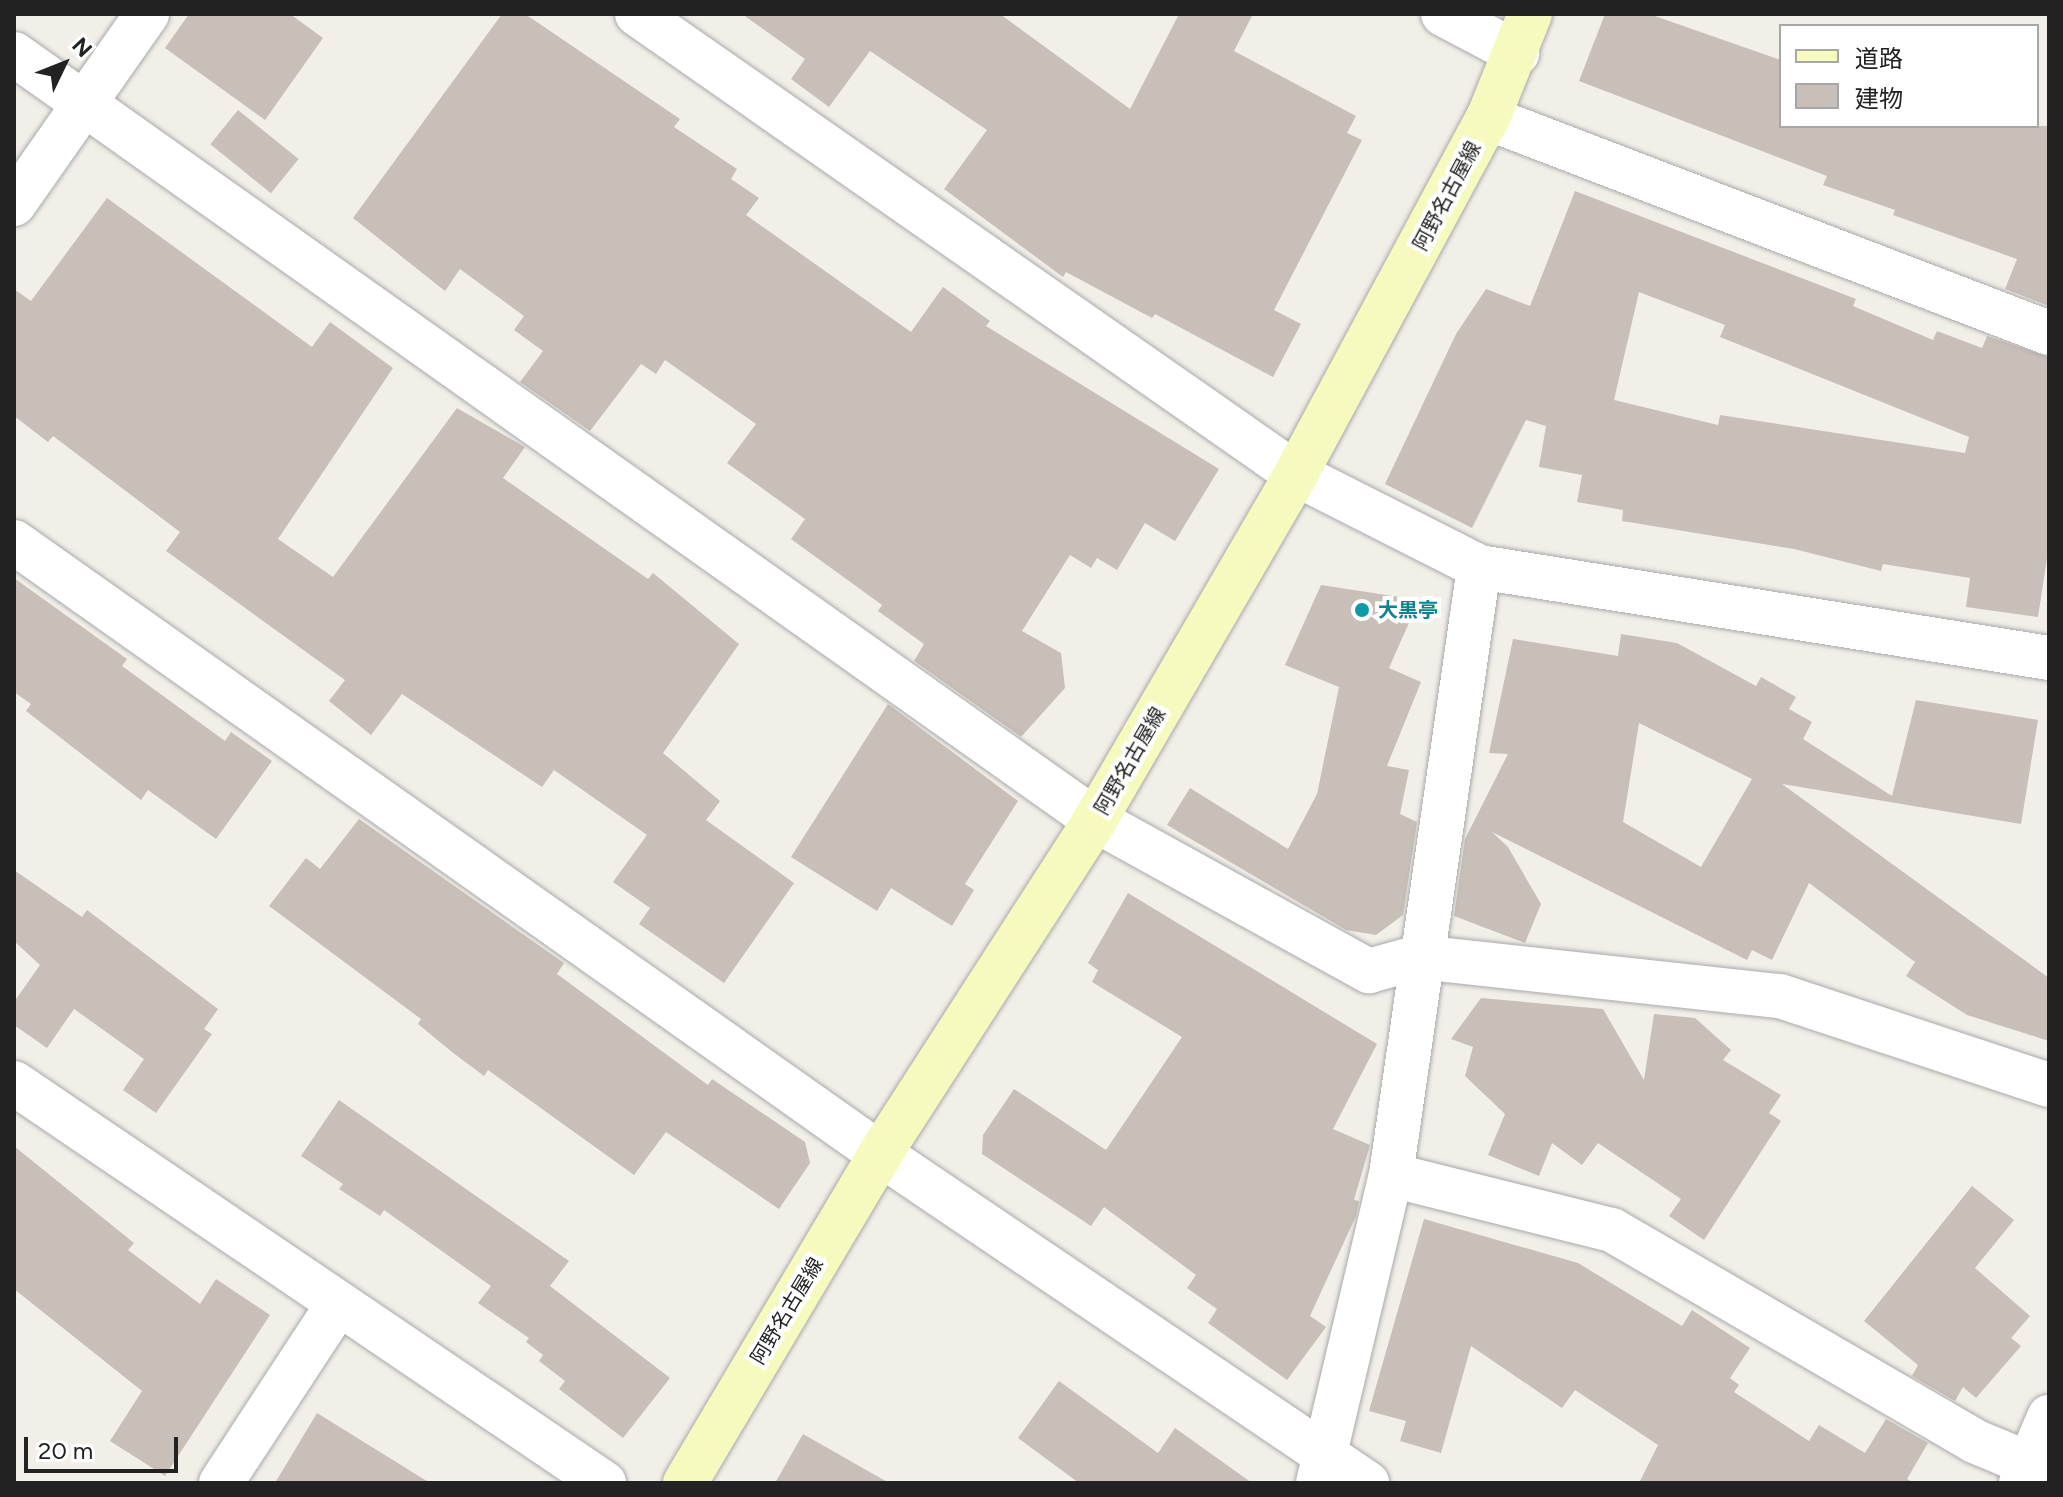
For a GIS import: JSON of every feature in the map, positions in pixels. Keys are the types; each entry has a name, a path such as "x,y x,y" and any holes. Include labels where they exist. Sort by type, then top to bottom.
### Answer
{"main road":[{"name":"阿野名古屋線","path":"685,1483 880,1154 1095,820 1296,474 1488,118 1524,34"}],"street":[{"path":"14,204 147,14"},
{"path":"637,14 1296,474 1479,567 2049,658"},
{"path":"1443,14 1524,34"},
{"path":"14,54 1095,820 1369,971 1419,957 1780,996 2049,1085"},
{"path":"1488,118 2049,333"},
{"path":"14,542 1321,1468 1367,1483"},
{"path":"1321,1468 1391,1175 1419,957 1479,567"},
{"path":"14,1083 337,1306 604,1483"},
{"path":"1391,1175 1612,1230 2027,1474 2049,1417"},
{"path":"221,1483 337,1306"}],"building":[{"path":"189,14 290,14 323,38 265,120 165,48"},
{"path":"502,14 525,14 680,119 674,127 737,169 731,179 759,198 746,215 911,332 943,287 990,321 986,326 1219,469 1175,541 1145,523 1117,570 1097,558 1091,568 1070,555 1022,631 1061,653 1065,688 1021,737 914,661 924,644 878,611 882,605 791,539 805,519 727,463 756,424 665,360 656,374 641,364 590,431 520,382 543,351 514,330 524,316 460,269 445,291 353,218"},
{"path":"742,14 1000,14 1130,109 1179,14 1253,14 1234,51 1356,116 1347,133 1362,140 1274,310 1301,324 1273,377 1155,314 1152,318 1066,272 1063,277 944,189 987,130 870,51 829,107 791,79 805,59"},
{"path":"1605,14 1649,14 1779,59 1779,128 2049,126 2049,306 2005,289 2017,259 1893,215 1895,210 1823,185 1827,176 1579,81"},
{"path":"238,110 299,159 271,193 210,144"},
{"path":"1575,191 1856,299 1853,306 1933,340 1937,331 1982,348 1987,336 2049,357 2049,545 2038,617 1966,607 1970,578 1883,564 1881,571 1794,549 1622,521 1623,510 1577,502 1582,475 1539,467 1546,426 1526,420 1472,528 1385,484 1456,334 1486,289 1530,306","holes":["1639,292 1725,325 1720,337 1969,437 1965,453 1720,415 1718,425 1614,400"]},
{"path":"107,198 312,347 330,322 393,368 278,539 333,577 457,408 525,447 503,478 648,579 653,573 739,644 663,753 720,801 706,820 794,883 724,983 639,924 650,908 613,882 647,835 554,770 542,787 402,694 371,735 329,701 345,680 166,551 180,532 53,436 48,442 14,416 14,289 31,301"},
{"path":"14,578 127,659 122,666 225,741 231,732 272,761 216,839 148,790 141,800 26,711 31,704 14,692"},
{"path":"1321,585 1419,600 1389,668 1421,682 1387,766 1409,770 1400,814 1417,822 1403,915 1376,935 1346,930 1167,825 1190,788 1288,849 1317,794 1339,687 1285,665"},
{"path":"1621,634 1677,643 1756,686 1761,677 1796,697 1789,709 1812,722 1803,739 1892,796 1916,700 2038,720 2021,824 1782,784 2049,978 2049,1041 1967,1015 1906,976 1915,962 1809,883 1772,960 1752,950 1747,960 1492,832 1508,847 1541,904 1525,943 1454,916 1465,839 1508,754 1489,753 1513,639 1618,656","holes":["1639,723 1752,779 1701,867 1623,822"]},
{"path":"888,704 1018,801 965,884 974,890 952,926 891,888 877,911 791,857"},
{"path":"359,819 564,963 557,974 708,1085 712,1079 805,1142 810,1163 779,1209 666,1132 634,1175 488,1070 484,1076 418,1024 421,1019 269,906 306,858 320,869"},
{"path":"14,870 82,917 87,910 218,1009 204,1029 212,1034 156,1113 123,1090 144,1059 74,1009 47,1048 14,1025 14,1002 40,965 14,941"},
{"path":"1128,893 1377,1044 1333,1129 1370,1145 1354,1200 1359,1201 1356,1216 1310,1316 1326,1327 1287,1380 1208,1323 1217,1309 1187,1288 1196,1275 1104,1207 1091,1226 982,1154 983,1135 1014,1089 1106,1150 1182,1037 1092,982 1098,970 1088,963"},
{"path":"1481,998 1603,1009 1644,1080 1654,1014 1695,1018 1731,1050 1723,1060 1781,1095 1769,1113 1781,1121 1704,1240 1669,1216 1681,1199 1598,1143 1582,1165 1552,1143 1539,1176 1488,1155 1505,1114 1465,1076 1473,1047 1451,1039"},
{"path":"339,1100 569,1261 550,1286 670,1378 623,1438 559,1389 565,1381 539,1361 543,1355 526,1342 529,1338 478,1303 491,1286 384,1210 380,1216 339,1189 343,1184 301,1156"},
{"path":"14,1146 134,1243 128,1250 200,1304 216,1279 270,1315 165,1476 110,1441 142,1391 14,1289"},
{"path":"1972,1186 2014,1220 1975,1268 2030,1316 2011,1338 2021,1346 1976,1398 1963,1387 1955,1401 1912,1376 1918,1365 1864,1321"},
{"path":"1424,1219 1578,1263 1682,1326 1692,1310 1750,1348 1730,1378 1739,1385 1734,1392 1809,1441 1819,1425 1865,1453 1886,1419 1928,1443 1907,1479 1914,1483 1639,1483 1658,1445 1575,1390 1562,1408 1471,1346 1441,1453 1400,1441 1406,1421 1369,1411"},
{"path":"1059,1381 1158,1453 1175,1428 1252,1483 1079,1483 1018,1438"},
{"path":"317,1413 430,1483 275,1483"},
{"path":"803,1434 889,1483 775,1483"}],"place":[{"name":"大黒亭","path":"1362,610"}]}
